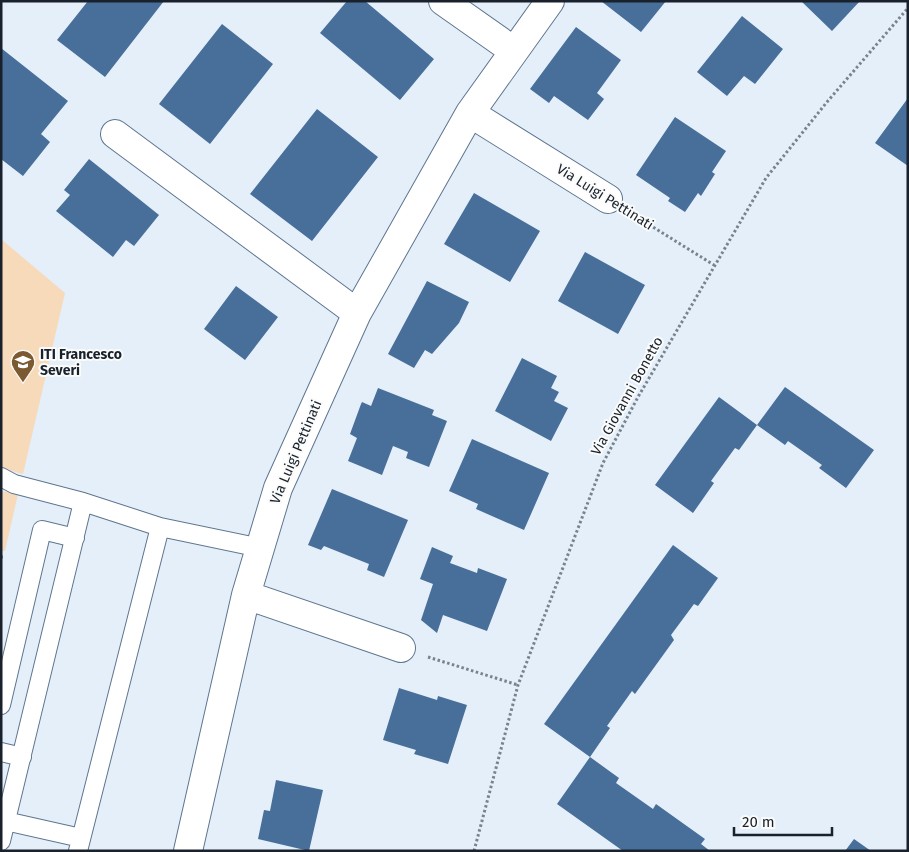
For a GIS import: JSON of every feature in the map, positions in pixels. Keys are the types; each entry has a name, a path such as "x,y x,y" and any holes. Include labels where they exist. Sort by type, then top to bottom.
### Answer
{"street":[{"path":"443,1 514,51"},
{"name":"Via Luigi Pettinati","path":"188,851 246,595 278,488 357,313 470,113 550,1"},
{"name":"Via Luigi Pettinati","path":"470,113 608,199"},
{"path":"115,134 357,313"},
{"path":"246,595 402,648"}],"lane":[{"path":"1,477 14,484 83,502 160,526 261,548"},
{"path":"1,841 4,821 22,758 83,502"},
{"path":"4,821 80,844 160,526"},
{"path":"1,705 42,530 74,538"},
{"path":"1,752 22,758"}],"path":[{"name":"Via Giovanni Bonetto","path":"474,851 518,685 603,463 714,265 766,178 827,102 908,8"},
{"name":"Via Luigi Pettinati","path":"608,199 714,265"},
{"path":"402,648 518,685"}],"shaded area":[{"name":"ITI Francesco Severi","path":"1,239 65,293 23,474 1,468"},
{"path":"1,491 18,494 5,551 1,551"}],"building":[{"path":"88,1 164,1 105,77 57,40"},
{"path":"347,1 365,1 434,59 400,100 320,33"},
{"path":"601,1 666,1 641,32"},
{"path":"801,1 860,1 832,31"},
{"path":"742,16 783,49 755,84 744,76 727,96 697,72"},
{"path":"222,24 273,64 210,144 159,104"},
{"path":"576,27 621,60 597,93 604,99 588,120 554,96 549,103 530,89"},
{"path":"1,48 68,101 41,134 50,142 23,176 1,159"},
{"path":"908,98 908,166 875,143"},
{"path":"317,109 378,157 312,241 250,194"},
{"path":"675,117 726,151 712,172 715,174 701,196 698,193 685,212 668,201 670,198 636,175"},
{"path":"89,159 159,215 134,246 126,240 113,257 56,211 70,195 64,190"},
{"path":"474,193 540,231 510,282 444,244"},
{"path":"585,252 645,285 618,334 558,301"},
{"path":"427,281 469,302 459,323 432,354 425,350 414,368 388,354"},
{"path":"236,286 278,317 245,360 204,329"},
{"path":"522,358 557,376 551,388 559,392 554,401 568,408 551,441 495,411"},
{"path":"785,387 874,450 846,488 819,468 822,465 788,441 785,445 757,425"},
{"path":"378,388 434,410 432,415 447,421 429,467 406,458 408,452 393,446 382,475 348,461 357,438 350,434 361,404 362,402 371,406"},
{"path":"719,397 757,425 739,450 735,448 711,481 714,483 693,513 655,485"},
{"path":"472,439 549,473 524,530 476,509 478,504 449,491"},
{"path":"332,489 408,520 384,577 367,570 369,564 324,546 321,550 308,545"},
{"path":"673,545 718,578 698,606 694,604 671,635 674,640 635,694 632,691 607,726 610,728 590,757 544,724"},
{"path":"432,547 453,556 450,563 477,573 478,568 507,579 487,631 443,615 437,633 421,620 433,584 420,579"},
{"path":"399,688 437,700 438,696 467,705 448,764 414,754 416,750 383,740"},
{"path":"590,757 619,778 616,783 653,809 656,804 705,839 701,844 710,851 623,851 557,804"},
{"path":"276,780 323,790 309,851 258,839 264,810 270,811"},
{"path":"854,839 871,851 845,851"}],"place":[{"name":"ITI Francesco Severi","path":"23,383"}]}
